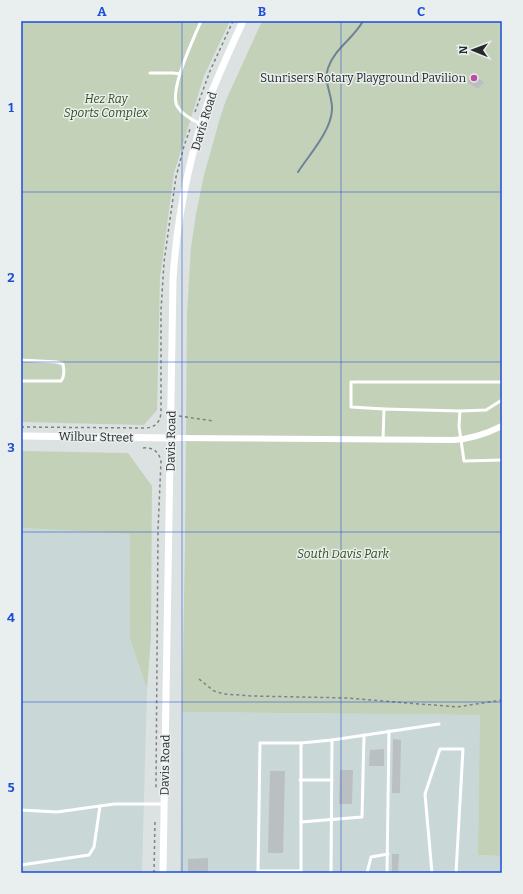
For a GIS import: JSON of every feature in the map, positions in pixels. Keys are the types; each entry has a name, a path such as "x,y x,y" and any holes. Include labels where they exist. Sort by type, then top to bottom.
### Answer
{"street":[{"name":"Davis Road","path":"163,873 173,278 175,248 188,173 201,124 217,79 243,21"},
{"path":"171,438 461,440 486,434 502,426"},
{"name":"Wilbur Street","path":"21,436 171,438"}],"lane":[{"path":"201,21 182,66 175,95 177,106 189,118 201,124"},
{"path":"150,73 180,74"},
{"path":"21,360 57,362 63,364 64,369 63,378 61,381 21,381"},
{"path":"502,382 351,382 351,407 460,411 486,410 502,400"},
{"path":"383,440 384,409"},
{"path":"460,411 459,426 464,461 502,460"},
{"path":"300,743 301,872 258,872 260,743 300,743 332,740 439,724"},
{"path":"387,873 389,731"},
{"path":"300,822 362,817 364,735"},
{"path":"331,873 332,740"},
{"path":"432,873 425,794 440,749 463,749 456,873"},
{"path":"300,780 332,780"},
{"path":"21,810 58,812 114,804 164,804"},
{"path":"21,865 89,855 94,847 100,806"},
{"path":"367,873 371,857 388,854"}],"path":[{"path":"195,112 210,71 233,21"},
{"path":"21,426 145,428 154,426 158,422 161,416 164,262 176,177 190,129"},
{"path":"179,416 214,421"},
{"path":"143,448 154,449 159,454 161,461 158,530 156,788"},
{"path":"199,679 214,691 224,694 347,698 457,708 502,700"},
{"path":"154,873 155,819"}],"shaded area":[{"path":"21,528 130,534 130,639 147,689 142,873 21,873"},
{"path":"182,712 481,715 478,855 502,856 502,873 180,873"}],"green space":[{"name":"Hez Ray Sports Complex","path":"21,21 230,21 204,76 174,173 160,278 157,410 144,425 21,422"},
{"name":"South Davis Park","path":"262,21 502,21 502,856 478,855 480,715 182,712 187,313 191,247 204,175 220,118 226,100"},
{"path":"21,451 128,453 152,486 151,638 147,689 130,639 130,534 21,528"}],"building":[{"name":"Sunrisers Rotary Playground Pavilion","path":"472,74 484,82 478,89 467,82"},
{"path":"393,739 401,740 400,793 392,793"},
{"path":"384,749 384,766 369,766 370,750"},
{"path":"340,770 353,770 352,804 339,804"},
{"path":"270,771 285,771 283,853 268,853"},
{"path":"392,854 399,854 398,873 392,873"},
{"path":"208,858 208,873 188,873 188,859"}],"waterway":[{"path":"298,172 324,134 331,118 332,105 327,84 327,73 331,61 339,49 355,33 363,21"}],"place":[{"name":"Sunrisers Rotary Playground Pavilion","path":"474,78"}]}
